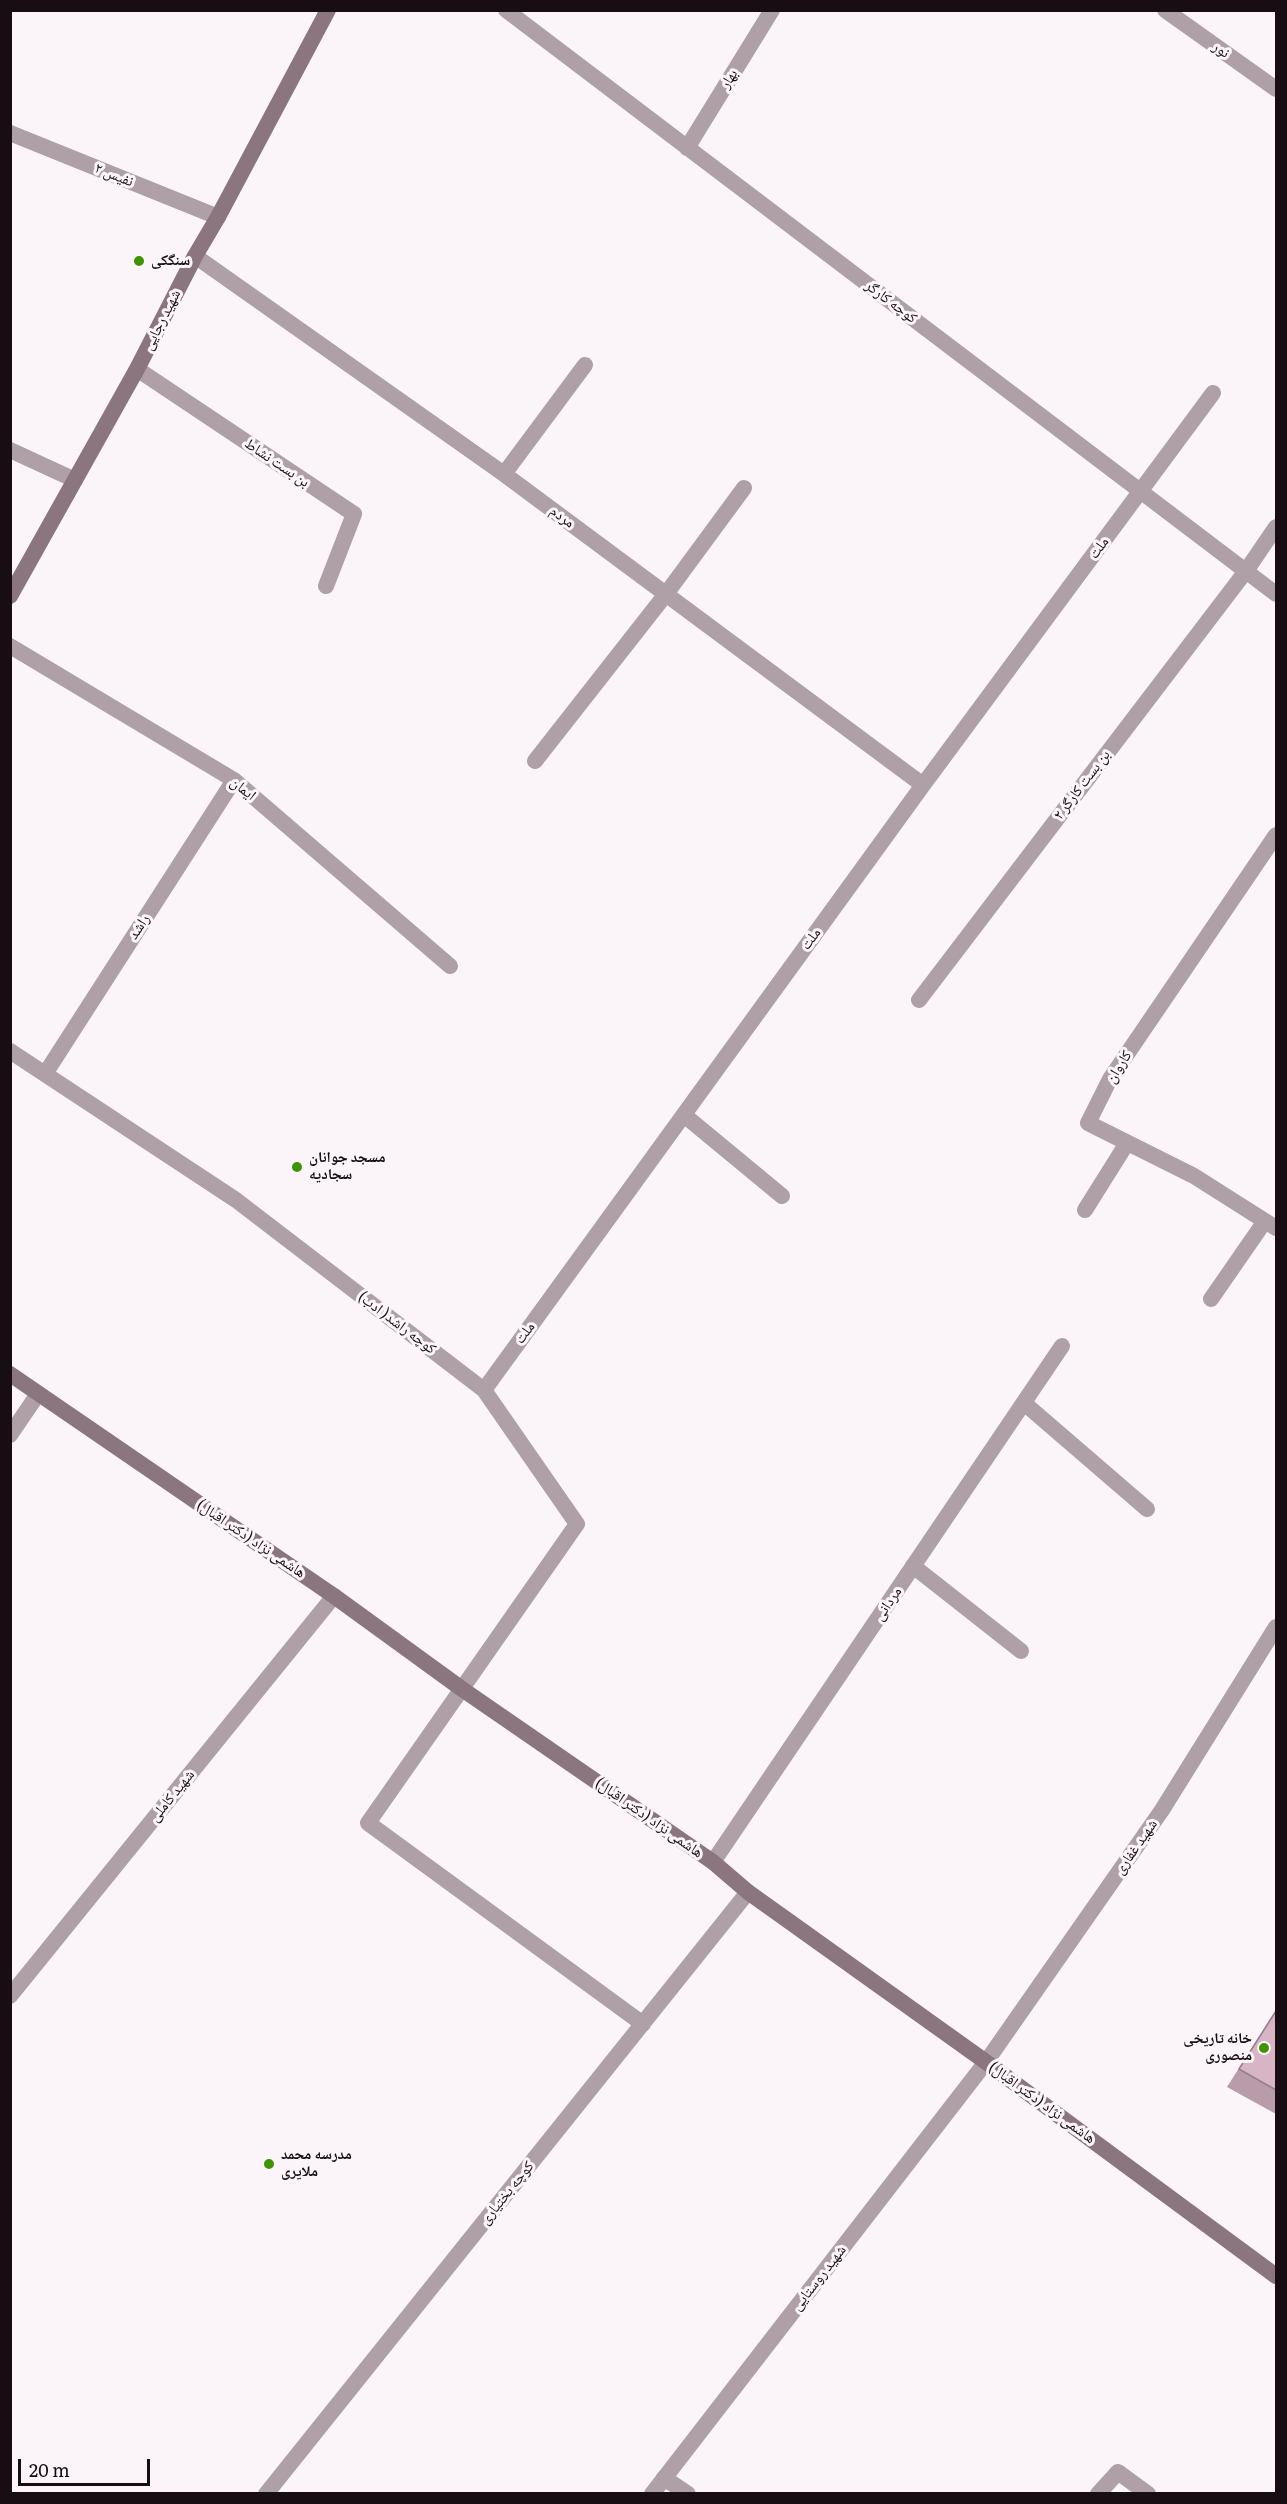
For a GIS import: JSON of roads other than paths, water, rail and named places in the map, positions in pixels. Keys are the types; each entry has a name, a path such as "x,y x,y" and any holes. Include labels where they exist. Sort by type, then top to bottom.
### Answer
{"main road":[{"name":"شهید رجایی","path":"10,596 137,369 195,256 328,10"},
{"name":"هاشمی نژاد (دکتر اقبال)","path":"10,1374 334,1596 462,1689 713,1862 748,1892 986,2062 1276,2276"}],"street":[{"name":"کوچه کارگر","path":"506,10 1276,594"},
{"name":"بهار","path":"687,148 772,10"},
{"name":"نور","path":"1165,10 1276,89"},
{"name":"نفیس ۲","path":"10,133 218,217"},
{"name":"مردم","path":"195,256 504,474 923,785"},
{"path":"504,474 585,365"},
{"name":"بن بست نشاط","path":"137,369 354,514 326,586"},
{"name":"ملت","path":"484,1390 923,785 1213,393"},
{"path":"10,450 75,480"},
{"path":"535,761 666,594 744,488"},
{"name":"بن بست کارگر ۲","path":"919,1000 1246,571 1276,527"},
{"name":"ایمان","path":"10,646 234,780 450,966"},
{"name":"راشد","path":"45,1074 234,780"},
{"name":"کاروان","path":"1270,1225 1194,1176 1088,1123 1110,1079 1276,835"},
{"name":"کوچه راشد( ادب)","path":"10,1051 236,1200 484,1390 577,1524 462,1689"},
{"path":"684,1115 782,1196"},
{"path":"1085,1210 1127,1143"},
{"path":"1211,1299 1270,1225"},
{"name":"مردانی","path":"713,1862 1062,1346"},
{"path":"10,1435 38,1394"},
{"path":"1024,1403 1147,1509"},
{"path":"913,1566 1021,1651"},
{"name":"شهید کاملی","path":"10,1996 334,1596"},
{"name":"شهید غفاری","path":"986,2062 1162,1810 1276,1627"},
{"path":"462,1689 368,1823 643,2024"},
{"name":"کوچه بختیاری","path":"266,2493 748,1892"},
{"name":"شهید روستایی","path":"652,2493 986,2062"},
{"path":"1098,2493 1118,2472 1148,2493"},
{"path":"664,2478 688,2493"}],"place":[{"name":"سنگکی","path":"139,261"},
{"name":"مسجد جوانان سجادیه","path":"297,1167"},
{"name":"خانه تاریخی منصوری","path":"1264,2048"},
{"name":"مدرسه محمد ملایری","path":"269,2164"}]}
